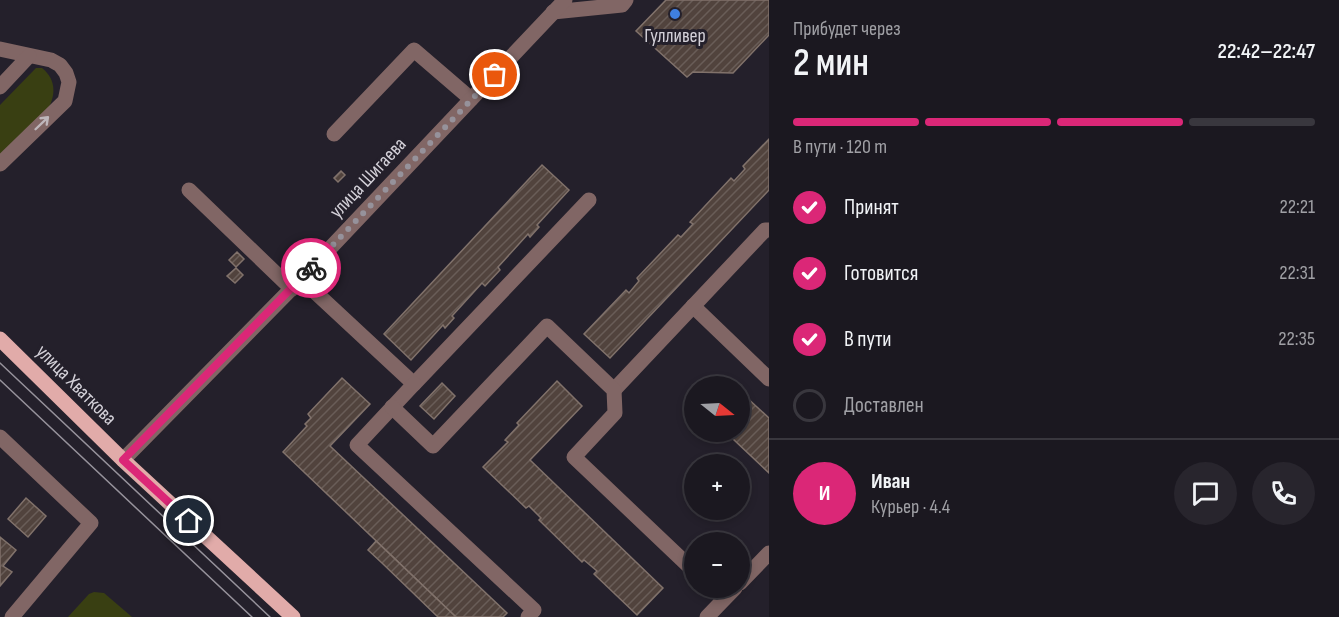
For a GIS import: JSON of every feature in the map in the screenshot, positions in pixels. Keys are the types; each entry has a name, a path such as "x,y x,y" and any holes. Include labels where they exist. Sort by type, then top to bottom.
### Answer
{"main road":[{"name":"улица Хваткова","path":"0,339 123,460 293,617"}],"street":[{"name":"улица Шигаева","path":"123,460 297,284 565,0"},
{"path":"553,12 622,5 626,0"},
{"path":"0,49 51,60 60,65 69,82 65,101 0,164"},
{"path":"334,134 414,50 471,99"},
{"path":"0,87 29,56"},
{"path":"189,190 414,384"},
{"path":"528,617 534,610 357,445 589,200"},
{"path":"614,390 765,230 769,230"},
{"path":"693,306 769,379"},
{"path":"392,407 433,446 547,326 614,390 615,412 574,457 684,562"},
{"path":"0,436 91,523 12,617"},
{"path":"750,573 769,553"},
{"path":"707,617 726,598"}],"green space":[{"path":"36,68 42,68 50,78 53,89 52,100 46,112 0,157 0,105"},
{"path":"104,593 132,617 68,617 89,594"}],"building":[{"path":"666,0 769,0 769,35 733,73 693,72 687,77 636,31"},
{"path":"769,139 769,190 610,358 584,334 626,290 629,293 639,281 637,278 678,235 681,237 693,224 690,222 731,178 734,181 745,169 743,166"},
{"path":"542,165 569,190 537,225 539,227 530,237 528,234 498,267 500,270 485,286 482,283 452,316 454,318 445,328 443,325 411,360 384,334"},
{"path":"341,171 345,175 338,182 334,178"},
{"path":"237,252 244,259 236,267 229,260"},
{"path":"236,268 243,275 235,283 227,276"},
{"path":"342,378 370,404 330,446 507,613 503,617 456,617 283,452 307,426 305,424 311,418 308,414"},
{"path":"557,381 582,406 530,460 663,588 637,615 594,574 597,571 584,560 582,562 539,520 541,518 529,506 526,508 483,467 508,442 505,440 519,425 517,423"},
{"path":"442,383 455,396 434,419 420,406"},
{"path":"750,401 769,418 769,473 736,442 750,442"},
{"path":"26,498 46,516 28,537 8,519"},
{"path":"0,537 16,550 3,566 12,572 0,586"},
{"path":"376,541 456,617 438,617 368,550"}],"tram line":[{"path":"0,363 270,617"},
{"path":"0,380 252,617"}],"way so far":[{"path":"311,268 495,75"}],"place":[{"name":"Гулливер","path":"675,14"}],"route":[{"path":"189,521 123,460 311,268"}]}
